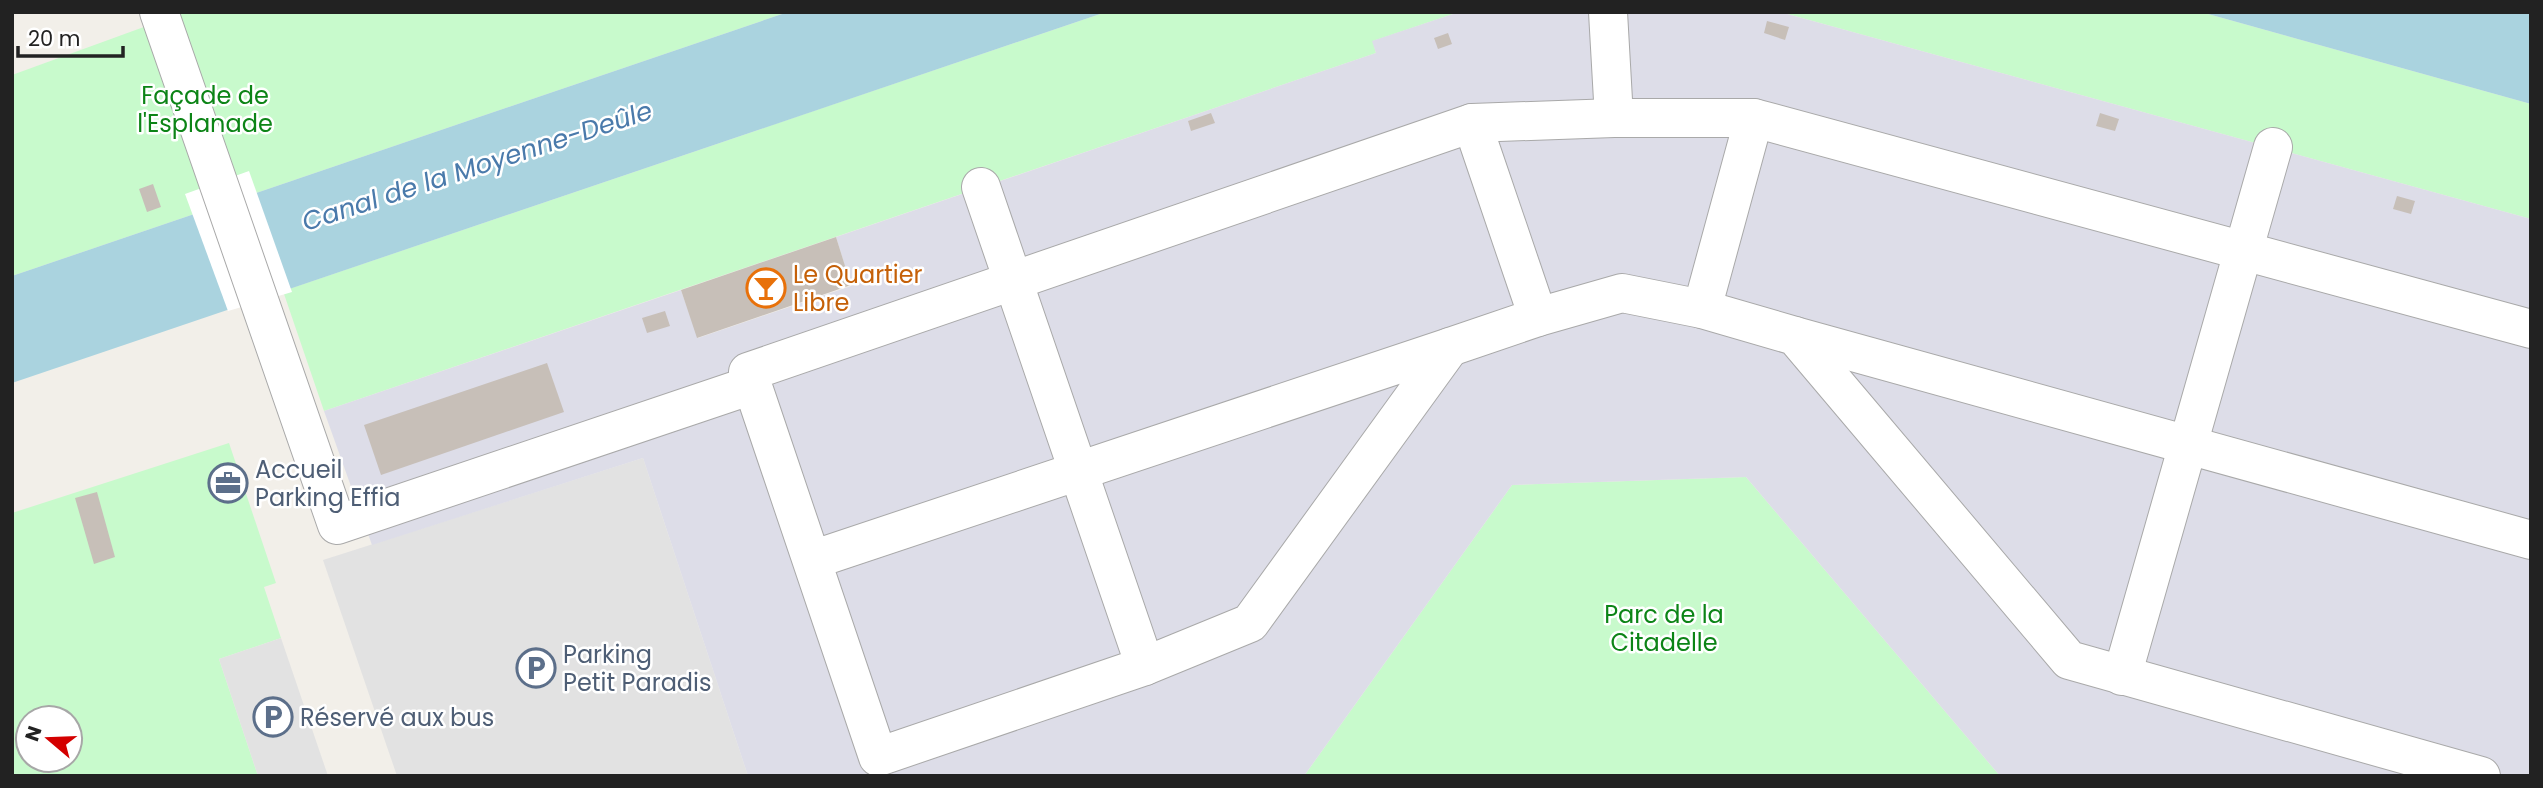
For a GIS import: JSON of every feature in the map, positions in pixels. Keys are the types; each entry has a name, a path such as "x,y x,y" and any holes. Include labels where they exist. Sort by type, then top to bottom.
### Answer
{"street":[{"path":"159,12 337,525 752,385"},
{"path":"1608,12 1614,118"},
{"path":"1450,347 1251,623 1145,666 878,757 748,372 1472,123 1614,118 1754,118 2531,329"},
{"path":"1702,309 1754,118"},
{"path":"1472,123 1538,317"},
{"path":"2122,676 2273,147"},
{"path":"981,187 1145,666"},
{"path":"812,560 1538,317 1622,293 1702,309 2531,540"},
{"path":"1795,336 2069,660 2481,776"}],"green space":[{"name":"Façade de l'Esplanade","path":"185,12 788,12 12,276 12,75"},
{"path":"1106,12 1459,12 1373,41 1376,53 324,411 283,291"},
{"path":"1780,12 2201,12 2531,104 2531,219"},
{"path":"229,443 276,583 264,587 281,638 219,659 258,776 12,776 12,513"},
{"name":"Parc de la Citadelle","path":"1746,477 2000,776 1304,776 1512,485"}],"shaded area":[{"path":"1459,12 1780,12 2531,219 2531,776 2000,776 1746,477 1512,485 1304,776 748,776 643,458 372,545 324,411 681,290 698,338 851,286 836,237 1376,53 1372,41"},
{"name":"Parking Petit Paradis","path":"643,458 748,776 397,776 323,560"},
{"name":"Réservé aux bus","path":"281,638 328,776 258,776 219,659"}],"water":[{"name":"Canal de la Moyenne-Deûle","path":"788,12 1106,12 12,383 12,276"},
{"path":"2201,12 2531,12 2531,104"}],"pier":[{"path":"249,171 292,292 228,311 185,194"}],"building":[{"path":"1767,21 1789,27 1785,40 1764,33"},
{"path":"1448,33 1452,44 1438,49 1434,38"},
{"path":"1211,113 1215,123 1191,131 1188,121"},
{"path":"2100,113 2119,119 2115,131 2096,126"},
{"path":"153,184 161,207 147,212 139,189"},
{"path":"2397,196 2415,201 2411,214 2393,209"},
{"name":"Le Quartier Libre","path":"836,237 851,285 697,338 681,290"},
{"path":"665,311 670,326 647,333 642,318"},
{"path":"547,363 564,412 381,475 364,425"},
{"name":"Accueil Parking Effia","path":"238,465 247,492 219,502 210,475"},
{"path":"97,492 115,557 94,564 75,498"}],"place":[{"name":"Le Quartier Libre","path":"766,288"},
{"name":"Accueil Parking Effia","path":"228,483"},
{"name":"Parking Petit Paradis","path":"536,668"},
{"name":"Réservé aux bus","path":"273,717"}]}
